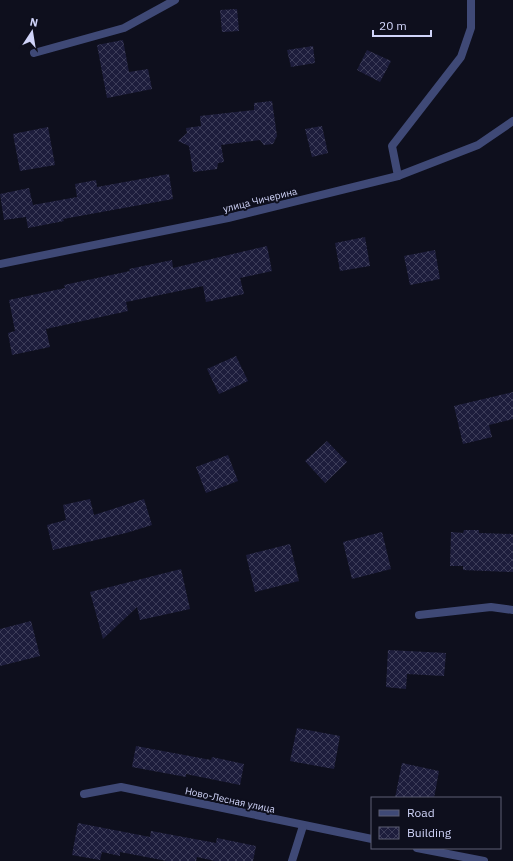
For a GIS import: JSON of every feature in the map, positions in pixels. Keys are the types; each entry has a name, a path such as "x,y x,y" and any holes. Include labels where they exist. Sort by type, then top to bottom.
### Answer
{"street":[{"path":"34,53 124,28 175,0"},
{"path":"398,176 392,146 461,57 471,28 471,0"},
{"name":"улица Чичерина","path":"0,264 228,218 398,176 478,145 513,121"},
{"path":"419,615 491,607 513,610"},
{"name":"Ново-Лесная улица","path":"84,794 121,787 303,826 371,839"},
{"path":"292,861 303,826"},
{"path":"422,849 484,861"}],"building":[{"path":"237,9 239,31 222,32 220,10"},
{"path":"123,40 129,72 148,69 152,89 107,98 97,45"},
{"path":"313,46 315,63 291,67 287,50"},
{"path":"367,50 391,61 380,82 357,70"},
{"path":"272,101 277,136 273,144 264,145 260,140 221,145 224,162 218,163 217,169 193,172 189,146 178,141 187,133 186,128 201,126 200,116 254,110 254,103"},
{"path":"322,126 328,153 312,157 305,129"},
{"path":"48,127 55,165 20,171 13,134"},
{"path":"169,174 173,199 63,219 64,221 28,228 26,217 4,220 0,194 29,188 33,205 77,197 75,184 96,180 97,187"},
{"path":"365,237 370,266 340,271 335,243"},
{"path":"267,246 272,271 240,278 244,294 206,302 203,286 126,302 128,311 46,329 50,347 12,355 8,333 15,331 9,300 65,288 64,285 130,271 129,269 172,260 173,268"},
{"path":"435,250 440,279 410,285 404,256"},
{"path":"236,356 248,381 219,394 207,369"},
{"path":"513,392 513,419 489,425 492,437 463,444 454,406"},
{"path":"327,441 347,462 325,483 305,461"},
{"path":"228,455 238,481 206,493 196,467"},
{"path":"90,499 94,515 144,499 152,525 126,533 53,550 47,525 66,520 63,505"},
{"path":"464,530 479,530 479,533 513,534 513,572 463,570 463,566 450,566 451,532 463,533"},
{"path":"382,532 391,569 352,579 343,542"},
{"path":"290,544 299,581 255,592 246,555"},
{"path":"181,569 190,609 140,620 137,607 103,639 90,592"},
{"path":"31,621 40,656 0,666 0,629"},
{"path":"388,650 446,653 444,676 407,674 406,689 386,687"},
{"path":"297,728 340,736 334,769 290,761"},
{"path":"136,746 211,760 212,757 244,764 240,785 186,774 186,777 132,767"},
{"path":"402,763 439,771 434,797 395,797"},
{"path":"78,823 150,837 151,831 216,843 217,838 256,846 253,861 215,861 197,857 196,861 167,861 120,852 120,856 102,852 100,860 72,855"}]}
